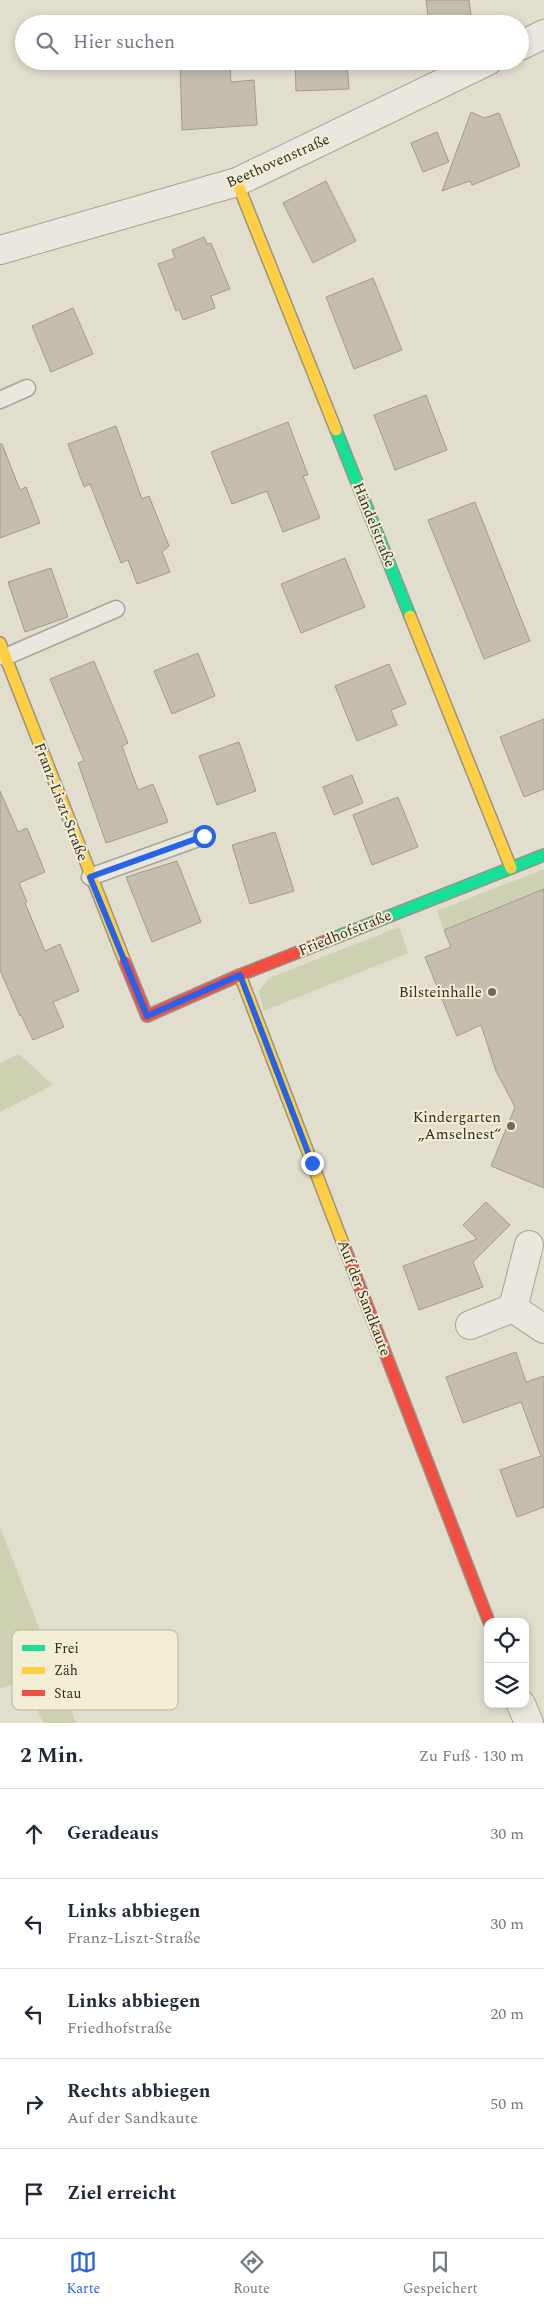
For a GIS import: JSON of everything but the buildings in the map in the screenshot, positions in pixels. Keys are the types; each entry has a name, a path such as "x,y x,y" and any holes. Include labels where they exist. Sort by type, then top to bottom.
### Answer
{"street":[{"path":"529,42 544,34"},
{"name":"Beethovenstraße","path":"0,250 237,182 469,70"},
{"name":"Händelstraße","path":"237,182 511,868"},
{"name":"Franz-Liszt-Straße","path":"3,650 90,877 147,1016"},
{"name":"Friedhofstraße","path":"147,1016 240,975 544,855"},
{"name":"Auf der Sandkaute","path":"240,975 487,1618"},
{"path":"513,1308 529,1245"},
{"path":"470,1325 513,1308"},
{"path":"513,1308 544,1329"},
{"path":"523,1708 529,1723"}],"lane":[{"path":"0,400 27,388"},
{"path":"3,650 116,609"},
{"path":"90,877 204,836"}],"green space":[{"path":"544,869 544,889 444,930 437,911"},
{"path":"399,927 408,953 264,1011 259,991 269,978"},
{"path":"19,1054 53,1085 0,1112 0,1063"},
{"path":"0,1527 40,1630 12,1630 12,1684 0,1689"},
{"path":"38,1710 71,1710 76,1723 43,1723"}],"traffic: fast":[{"path":"336,430 410,616"},
{"path":"334,938 544,855"}],"traffic: slow":[{"path":"237,182 336,430"},
{"path":"410,616 511,868"},
{"path":"0,643 125,962"},
{"path":"240,975 344,1246"}],"traffic: jam":[{"path":"125,962 147,1016 240,975 334,938"},
{"path":"344,1246 487,1618"}],"place":[{"name":"Bilsteinhalle","path":"492,992"},
{"name":"Kindergarten „Amselnest“","path":"511,1126"}],"route":[{"path":"204,836 90,877 147,1016 240,975 312,1163"}]}
